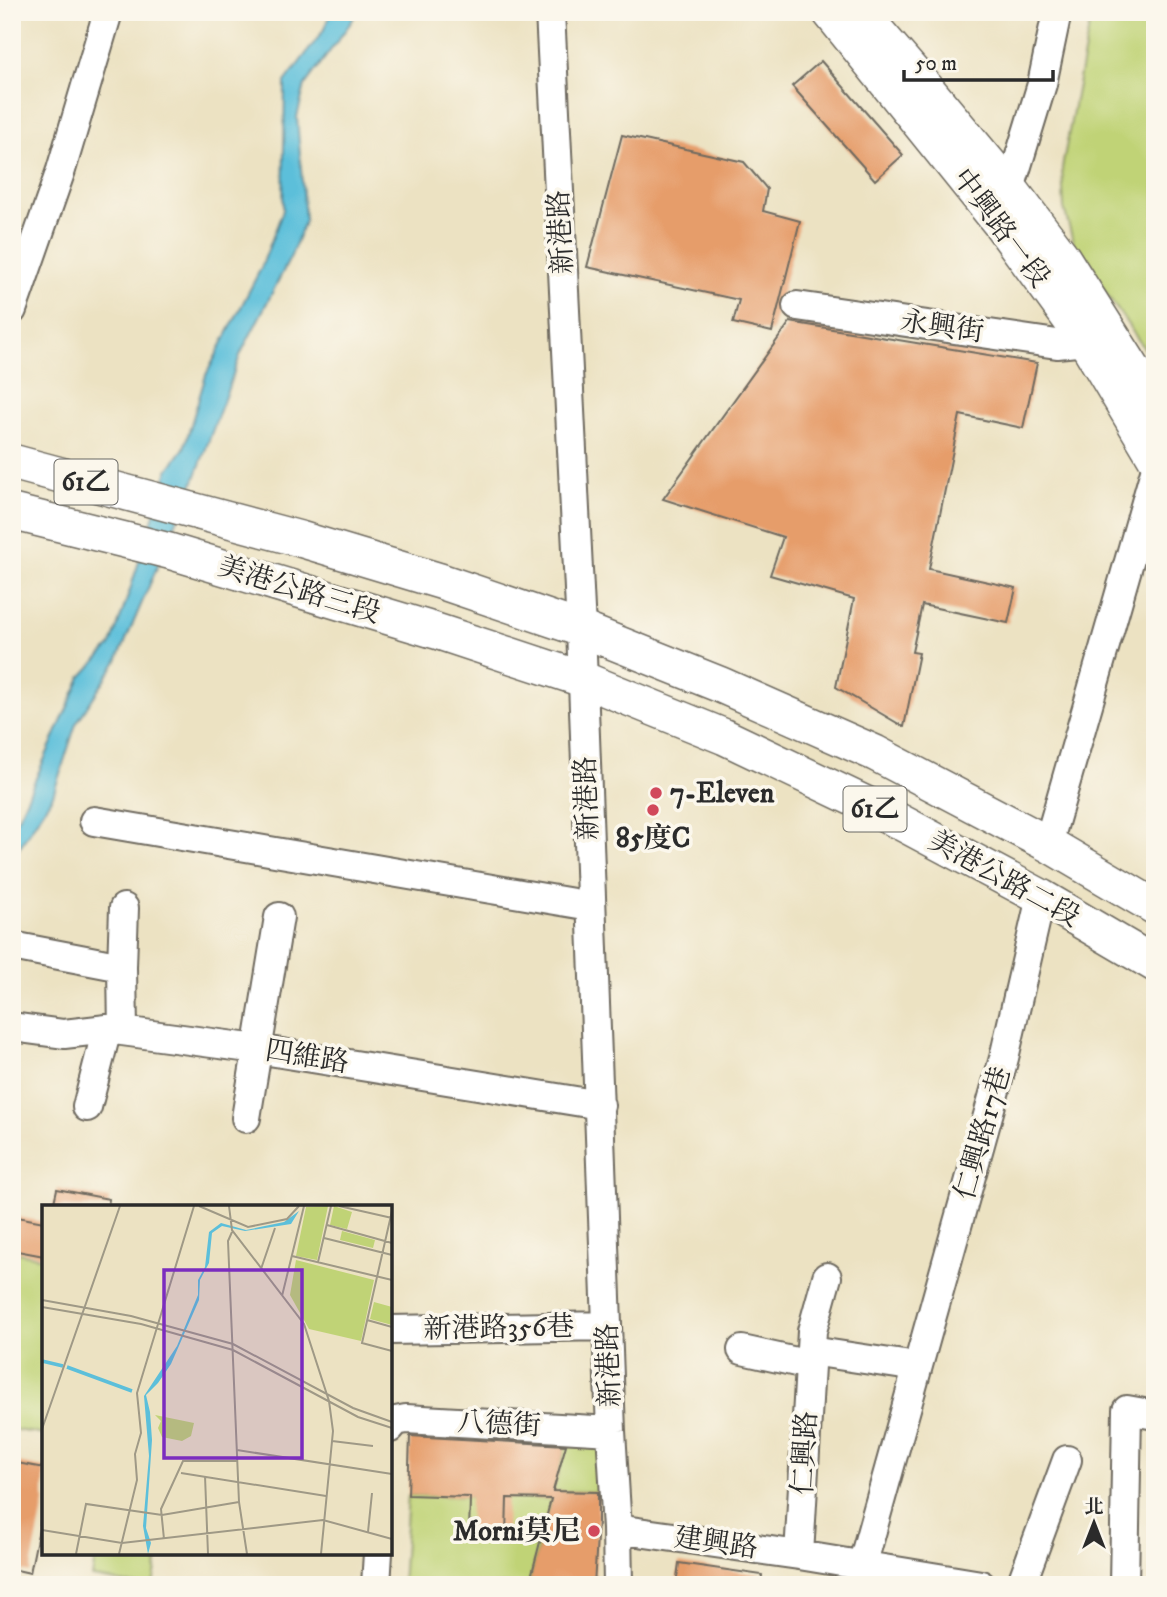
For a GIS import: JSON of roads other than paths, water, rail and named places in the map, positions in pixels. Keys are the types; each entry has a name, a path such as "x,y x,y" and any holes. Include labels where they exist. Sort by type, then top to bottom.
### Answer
{"main road":[{"name":"中興路一段","path":"830,12 1000,223 1086,341 1155,457"},
{"name":"中興路一段","path":"860,12 1010,189 1062,257 1155,404"},
{"name":"美港公路三段","path":"12,462 300,539 581,629"},
{"name":"美港公路三段","path":"12,512 156,548 423,627 582,679"},
{"name":"美港公路二段","path":"581,629 721,685 875,754 1048,844 1155,907"},
{"name":"美港公路二段","path":"582,679 725,737 874,808 1041,897 1155,964"}],"street":[{"path":"12,310 61,170 108,12"},
{"name":"新港路","path":"550,12 581,629 618,1585"},
{"path":"1000,223 1042,84 1057,12"},
{"name":"永興街","path":"797,306 1057,344 1086,341"},
{"path":"1048,844 1155,471"},
{"path":"94,821 591,906"},
{"name":"仁興路17巷","path":"862,1566 1004,1058 1041,897"},
{"path":"87,1107 115,1030 122,967 124,908"},
{"path":"246,1118 279,917"},
{"path":"12,946 122,967"},
{"name":"四維路","path":"12,1027 64,1034 115,1030 257,1049 600,1105"},
{"name":"仁興路","path":"799,1555 812,1331 827,1277"},
{"name":"新港路356巷","path":"392,1330 607,1326"},
{"path":"742,1350 918,1367"},
{"path":"1124,1585 1127,1410 1155,1415"},
{"name":"八德街","path":"392,1426 396,1421 406,1419 611,1431"},
{"path":"1021,1585 1067,1460"},
{"name":"建興路","path":"617,1530 799,1555 981,1585"},
{"path":"376,1585 377,1555"}],"water":[{"path":"332,12 356,12 305,85 297,117 305,220 291,256 241,353 194,481 117,661 76,724 53,795 12,859 12,826 20,814 81,677 111,645 168,470 184,448 206,375 261,268 283,210 285,82 323,31"}],"place":[{"name":"7-Eleven","path":"656,793"},
{"name":"85度C","path":"653,810"},
{"name":"Morni莫尼","path":"594,1531"}]}
